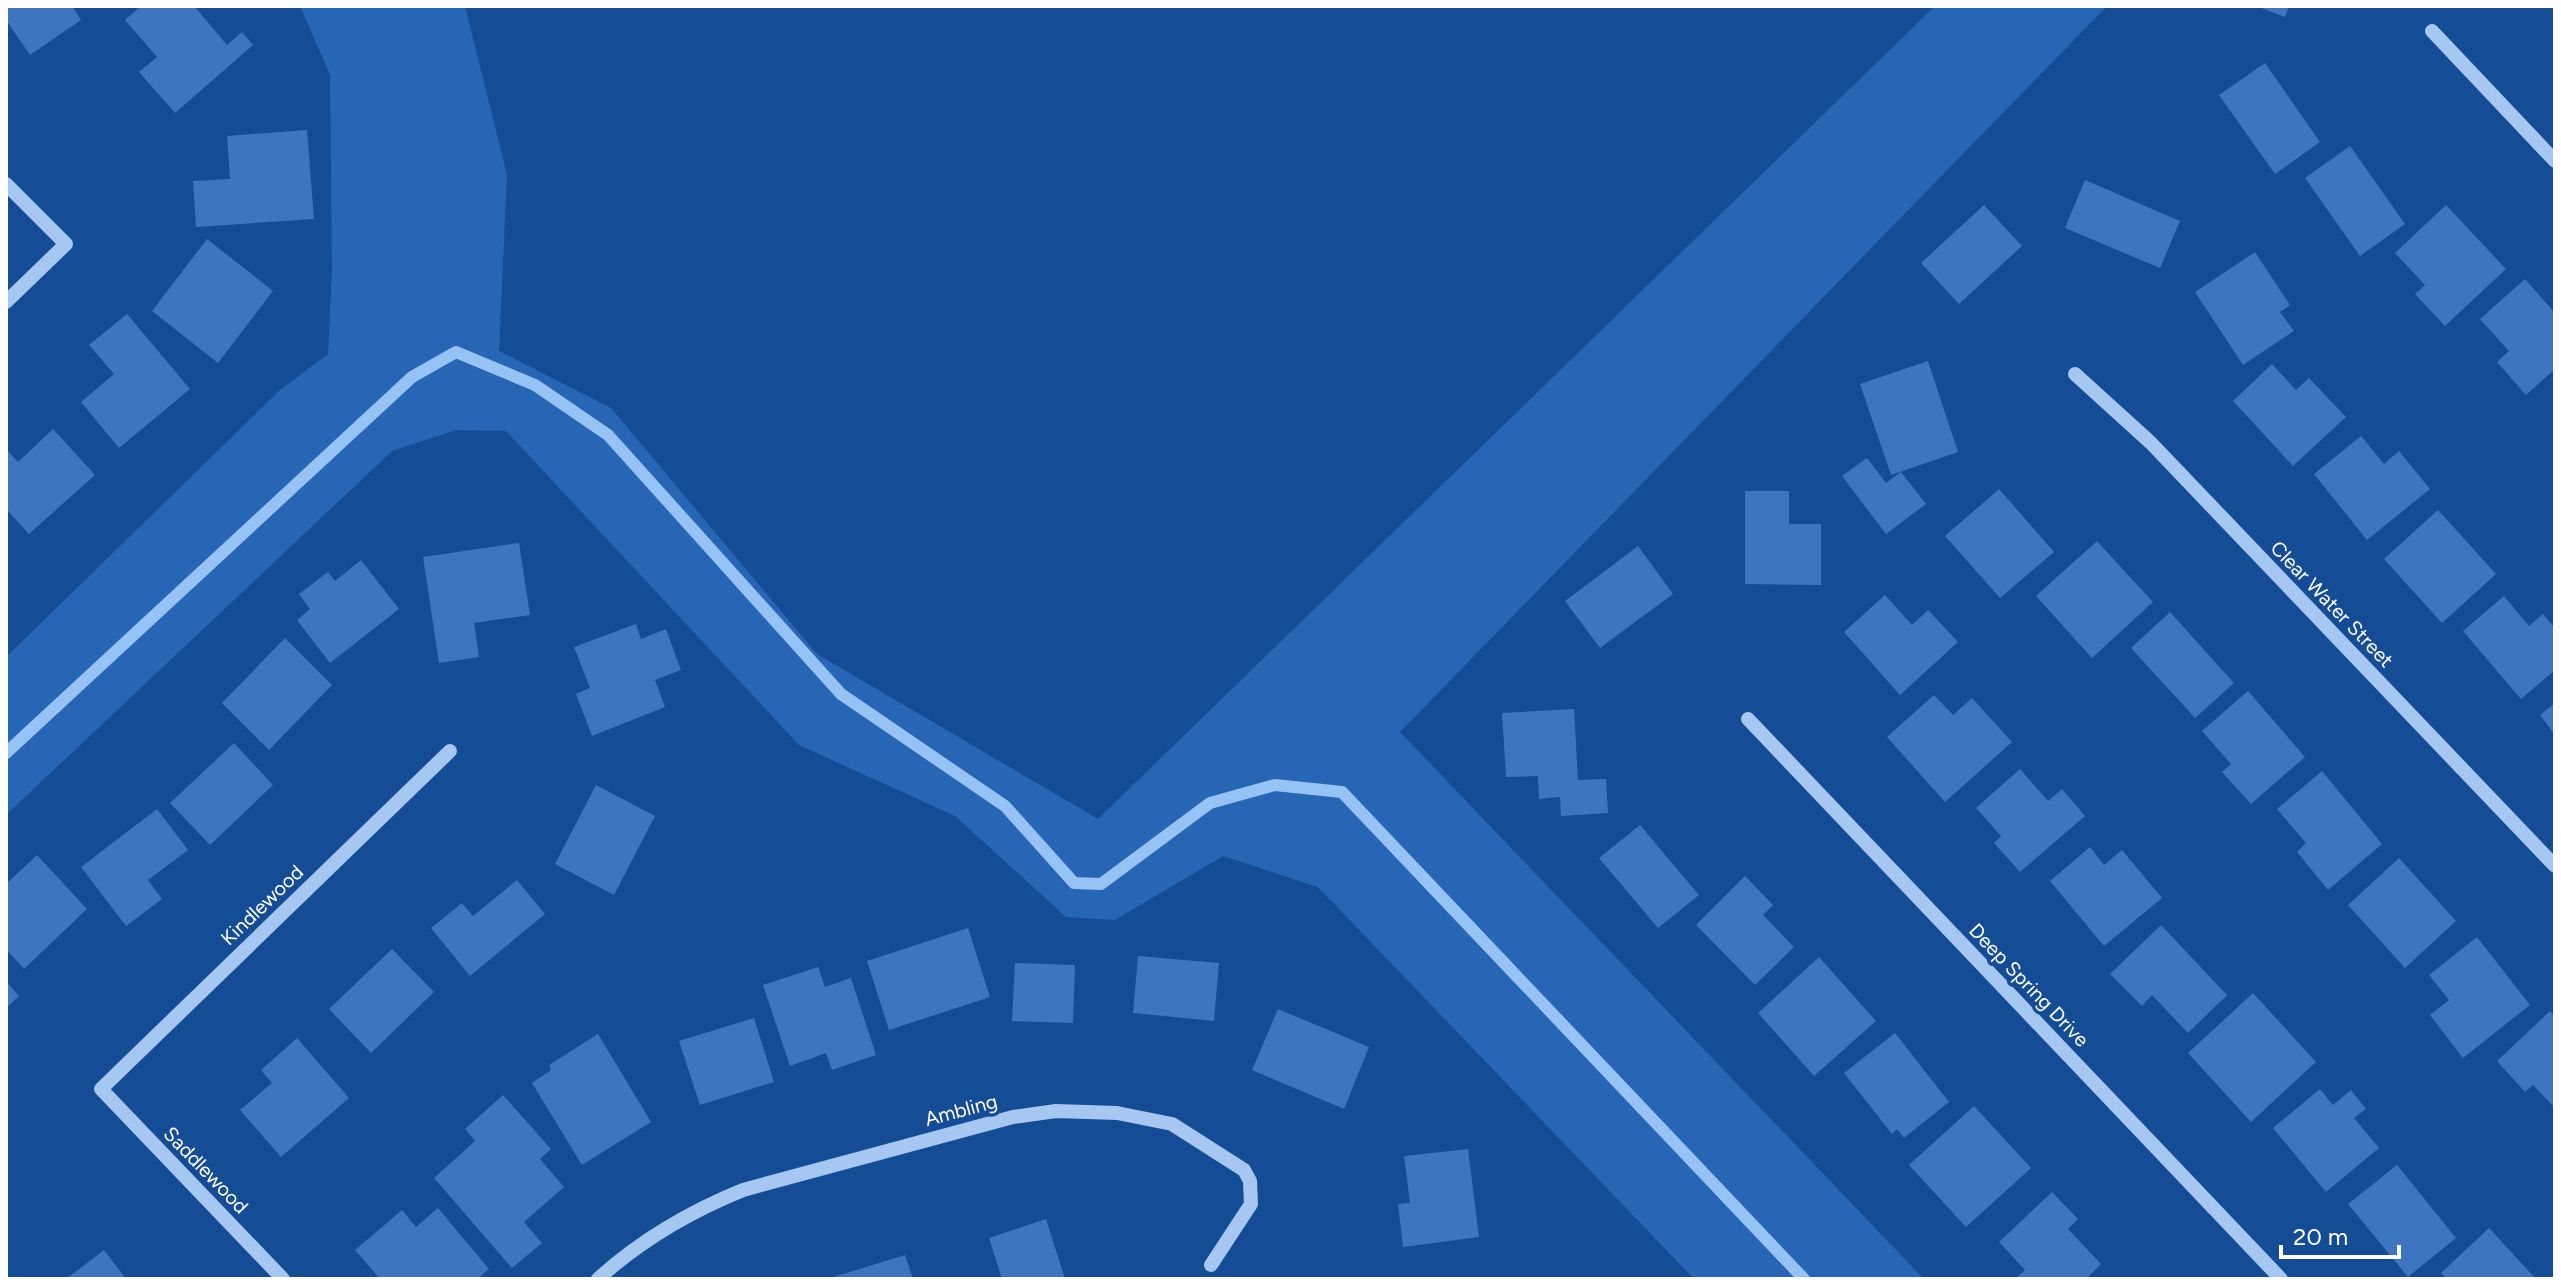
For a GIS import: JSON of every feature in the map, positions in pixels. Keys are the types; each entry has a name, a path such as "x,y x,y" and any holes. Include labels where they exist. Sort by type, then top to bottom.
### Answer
{"street":[{"path":"2432,31 2555,161"},
{"path":"6,184 66,244 6,302"},
{"name":"Clear Water Street","path":"2075,374 2151,443 2555,866"},
{"name":"Deep Spring Drive","path":"1748,719 2281,1279"},
{"name":"Kindlewood","path":"101,1089 450,751"},
{"name":"Saddlewood","path":"101,1089 283,1279"},
{"name":"Ambling","path":"598,1279 632,1249 668,1225 743,1190 1013,1117 1056,1111 1117,1113 1172,1124 1244,1170 1250,1181 1251,1204 1211,1265"}],"shaded area":[{"path":"300,6 465,6 507,175 499,351 611,408 817,654 1098,819 1935,6 2107,6 1400,732 1924,1279 1694,1279 1318,887 1223,856 1115,920 1066,917 955,816 799,745 506,431 456,430 392,451 6,815 6,657 280,390 328,354 332,270 330,75"}],"building":[{"path":"6,6 72,6 81,20 30,55 6,20"},
{"path":"141,6 194,6 227,45 242,32 253,45 175,113 139,72 157,57 125,20"},
{"path":"2256,6 2289,6 2285,17"},
{"path":"2265,63 2320,142 2275,174 2219,95"},
{"path":"307,130 314,219 196,227 193,181 230,179 227,136"},
{"path":"2350,146 2405,224 2360,256 2305,178"},
{"path":"2085,180 2180,221 2160,268 2065,228"},
{"path":"1984,205 2022,246 1959,304 1921,263"},
{"path":"2446,205 2506,269 2445,326 2415,294 2425,285 2395,253"},
{"path":"207,239 273,291 218,363 152,311"},
{"path":"2255,252 2290,305 2280,312 2294,331 2243,365 2195,292"},
{"path":"2525,279 2555,313 2555,369 2526,395 2497,362 2509,351 2480,319"},
{"path":"127,314 190,389 119,448 81,402 114,374 89,345"},
{"path":"1928,361 1958,452 1891,475 1860,384"},
{"path":"2272,364 2296,390 2309,378 2346,417 2293,466 2233,401"},
{"path":"53,429 95,475 29,534 6,509 6,449 18,462"},
{"path":"2361,436 2384,464 2399,451 2430,489 2367,540 2314,474"},
{"path":"1867,458 1886,483 1901,472 1926,504 1886,534 1842,476"},
{"path":"1999,489 2054,552 2000,598 1945,536"},
{"path":"1745,491 1789,491 1789,524 1821,524 1821,585 1745,584"},
{"path":"2438,510 2496,574 2442,623 2384,559"},
{"path":"2097,541 2153,602 2092,658 2036,596"},
{"path":"519,543 530,615 474,623 479,657 439,663 423,557"},
{"path":"1638,546 1673,594 1600,648 1565,601"},
{"path":"361,560 399,609 330,663 297,620 310,609 299,594 328,572 335,581"},
{"path":"1885,595 1912,625 1928,610 1958,642 1900,695 1844,632"},
{"path":"2504,596 2529,626 2543,614 2555,628 2555,670 2521,699 2463,631"},
{"path":"2170,612 2234,683 2195,718 2131,648"},
{"path":"636,624 641,639 666,629 681,670 655,680 665,707 592,736 576,694 590,688 574,647"},
{"path":"285,638 332,685 269,750 222,703"},
{"path":"2248,691 2305,757 2251,804 2222,772 2231,764 2202,731"},
{"path":"1934,695 1953,715 1972,698 2012,742 1945,802 1887,737"},
{"path":"2555,703 2555,735 2540,715"},
{"path":"1574,709 1578,780 1606,779 1608,813 1561,816 1560,797 1539,799 1538,776 1506,777 1502,713"},
{"path":"234,743 273,785 210,845 170,803"},
{"path":"2020,769 2048,801 2062,789 2085,816 2020,872 1994,843 2001,836 1976,808"},
{"path":"2322,771 2382,844 2328,890 2297,852 2306,843 2277,809"},
{"path":"596,785 655,816 614,895 555,864"},
{"path":"157,809 188,850 148,880 162,899 126,926 81,867"},
{"path":"1640,825 1699,895 1658,928 1599,858"},
{"path":"2090,847 2104,865 2122,850 2162,898 2104,946 2050,881"},
{"path":"37,855 87,909 24,969 6,949 6,884"},
{"path":"2399,858 2456,921 2405,968 2348,905"},
{"path":"1745,876 1773,905 1763,915 1794,947 1755,985 1696,925"},
{"path":"517,880 545,914 470,976 431,928 462,903 473,916"},
{"path":"2161,925 2227,995 2188,1033 2152,995 2142,1006 2110,974"},
{"path":"968,928 990,997 889,1030 867,961"},
{"path":"2477,937 2530,1005 2463,1058 2430,1015 2449,1000 2429,975"},
{"path":"392,949 434,992 371,1053 329,1009"},
{"path":"1138,956 1219,963 1214,1021 1133,1013"},
{"path":"1819,957 1876,1021 1814,1076 1758,1013"},
{"path":"1015,963 1075,965 1073,1023 1012,1021"},
{"path":"818,967 825,987 851,978 876,1055 832,1070 826,1053 790,1066 763,985"},
{"path":"6,981 19,996 6,1008"},
{"path":"2253,993 2316,1062 2251,1122 2188,1053"},
{"path":"1278,1009 1369,1047 1344,1109 1252,1070"},
{"path":"2550,1011 2555,1016 2555,1108 2533,1085 2525,1092 2497,1061"},
{"path":"754,1018 774,1082 700,1105 679,1041"},
{"path":"1895,1033 1949,1102 1904,1138 1897,1129 1892,1134 1844,1073"},
{"path":"598,1034 651,1122 582,1165 532,1083 551,1070 549,1065"},
{"path":"297,1038 349,1098 281,1157 240,1110 272,1083 261,1070"},
{"path":"2320,1089 2333,1105 2351,1090 2366,1109 2354,1118 2379,1148 2326,1192 2273,1128"},
{"path":"503,1095 551,1149 540,1159 564,1187 524,1222 542,1243 512,1268 434,1178 475,1141 465,1129"},
{"path":"1974,1106 2031,1168 1966,1227 1909,1165"},
{"path":"1468,1149 1479,1237 1403,1247 1398,1204 1410,1203 1404,1156"},
{"path":"2397,1165 2456,1238 2408,1277 2348,1204"},
{"path":"2052,1192 2078,1219 2068,1229 2101,1264 2086,1279 2015,1279 2025,1270 1999,1242"},
{"path":"438,1208 489,1269 477,1279 380,1279 355,1250 402,1210 416,1227"},
{"path":"1046,1219 1065,1279 1002,1279 989,1238"},
{"path":"2489,1228 2536,1279 2447,1279 2441,1273"},
{"path":"104,1250 126,1279 66,1279"},
{"path":"905,1255 913,1279 830,1279 830,1278"}],"waterway":[{"path":"6,753 412,377 456,352 535,385 608,435 841,694 1005,806 1074,883 1101,884 1210,803 1275,785 1342,792 1804,1279"}]}
